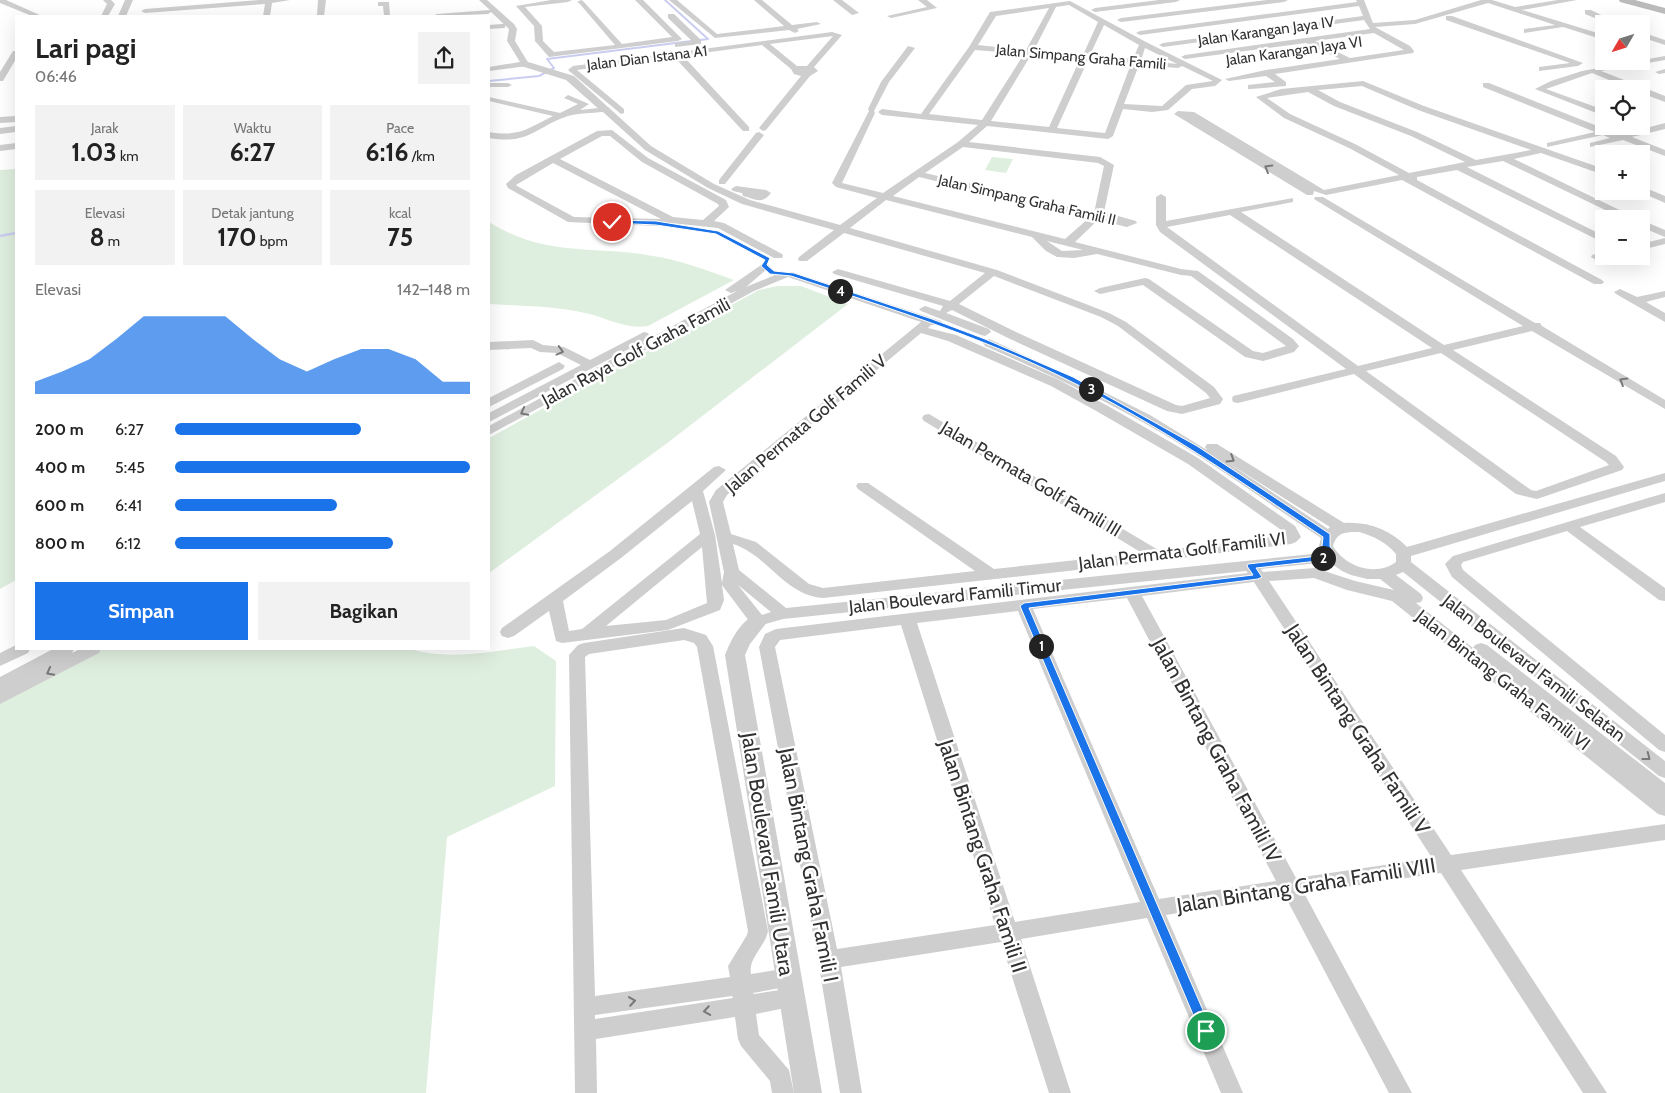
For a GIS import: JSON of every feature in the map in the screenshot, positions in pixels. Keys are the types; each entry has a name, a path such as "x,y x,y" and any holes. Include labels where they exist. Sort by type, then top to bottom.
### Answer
{"main road":[{"path":"1624,0 1665,12"},
{"path":"1642,0 1665,6"}],"street":[{"path":"0,0 36,15"},
{"path":"106,0 111,4 106,15"},
{"path":"122,15 129,0"},
{"path":"144,14 150,0"},
{"path":"144,14 207,3 259,4 269,1 286,0"},
{"path":"321,13 322,0"},
{"path":"475,0 490,15"},
{"path":"483,0 513,29 511,42 525,64"},
{"path":"621,46 585,1 568,0 520,6 538,26 538,41 546,50 555,55 678,39 639,0"},
{"path":"673,0 715,36 817,24"},
{"path":"758,0 792,27 799,38"},
{"path":"837,0 856,13"},
{"path":"891,16 933,8 922,0"},
{"path":"1095,10 1176,0"},
{"path":"1220,0 1351,61"},
{"path":"1121,20 1284,0"},
{"path":"1514,9 1568,0"},
{"path":"267,15 269,1"},
{"path":"1185,57 1308,41 1372,28 1419,22 1486,1 1595,35"},
{"path":"381,15 381,2 386,4 387,15"},
{"path":"1140,33 1361,2 1372,28"},
{"path":"924,116 995,13 1069,3 1143,44 1218,81 1212,84 1189,86 1169,106 1162,109 1119,106"},
{"name":"Jalan Raya Golf Graha Famili","path":"490,431 750,289 788,275 804,264 840,229 961,144 985,123 1029,52 1054,5"},
{"path":"450,15 488,12"},
{"path":"1588,12 1595,15"},
{"path":"557,59 674,45 696,40 668,13"},
{"path":"490,16 505,42 506,61 490,63"},
{"path":"1449,18 1582,63 1595,71 1618,80"},
{"path":"1052,130 1102,21"},
{"path":"1527,31 1564,25"},
{"path":"490,28 505,42"},
{"name":"Jalan Karangan Jaya IV","path":"1163,45 1283,29 1372,28"},
{"name":"Jalan Karangan Jaya VI","path":"1351,61 1410,51 1372,28"},
{"name":"Jalan Dian Istana A1","path":"645,132 572,70 573,68 679,56 799,38 836,34 839,36 808,71"},
{"path":"1651,38 1665,36"},
{"path":"1651,38 1665,43"},
{"path":"722,182 808,71 796,69 764,43"},
{"path":"872,111 880,109 882,112 1110,136 1119,106 1143,44"},
{"path":"674,45 679,56"},
{"name":"Jalan Karangan Jaya VI","path":"1304,50 1340,45"},
{"path":"664,46 679,56 746,129 756,127 761,132"},
{"name":"Jalan Simpang Graha Famili","path":"973,47 1188,67"},
{"path":"911,48 885,82 837,183 841,186 1181,272"},
{"path":"0,79 3,69 15,54"},
{"path":"1650,55 1663,59"},
{"path":"1595,110 1539,90 1557,81 1595,71 1663,59"},
{"path":"1229,79 1266,72 1351,61"},
{"path":"1542,69 1582,63"},
{"path":"490,69 525,64 574,80 648,148 710,186 754,205 942,256 993,272 1114,319 1210,390 1217,399 1182,410 1158,403 952,305 838,272"},
{"path":"1250,87 1283,84 1266,72"},
{"path":"1595,169 1422,108 1363,83 1266,94 1260,97 1301,123 1352,146 1598,282"},
{"path":"490,85 508,85"},
{"path":"1486,85 1595,128"},
{"path":"1309,89 1337,104 1414,134 1476,164"},
{"path":"1650,91 1663,93"},
{"path":"1533,103 1556,96"},
{"path":"490,134 514,138 585,104 568,98"},
{"path":"490,99 565,115 605,110"},
{"path":"1585,106 1595,104"},
{"path":"1543,115 1554,111"},
{"path":"1320,195 1191,114 1178,114 1320,195 1539,325 1665,394"},
{"path":"0,120 15,119"},
{"path":"1650,131 1665,126"},
{"path":"0,131 15,129"},
{"path":"706,223 724,207 722,202 690,187 657,167 614,133 600,133 519,177 511,184 511,186 570,219 706,223 724,227 770,260 772,273 788,275 935,317 1016,344 1117,394 1198,438 1341,528"},
{"path":"1550,145 1595,134"},
{"path":"1612,135 1646,145"},
{"path":"1593,145 1633,135"},
{"path":"657,142 736,190"},
{"path":"961,144 1104,162 1108,165 1098,216 1068,242"},
{"path":"1650,146 1665,144"},
{"path":"0,148 15,146"},
{"path":"1650,146 1665,152"},
{"path":"1161,225 1289,200 1297,201 1540,151"},
{"path":"1505,158 1614,210"},
{"path":"553,159 670,223 718,233 770,260 792,256 804,264 935,317 1071,378 1194,447 1328,536"},
{"path":"1459,167 1595,235"},
{"name":"Jalan Simpang Graha Famili II","path":"918,174 1098,216"},
{"path":"1650,194 1665,200"},
{"path":"1161,197 1161,225 1164,230 1354,370 1528,494 1537,495 1617,467 1611,460 1443,348 1233,212"},
{"path":"1650,227 1665,234"},
{"path":"1036,234 1048,249 1057,254 1070,255 1099,251"},
{"path":"1650,244 1665,241"},
{"name":"Jalan Raya Golf Graha Famili","path":"490,417 740,286 770,260"},
{"path":"935,317 993,272"},
{"path":"1100,291 1181,272 1189,272 1198,275 1293,346 1290,349 1263,356 1249,354 1145,281"},
{"path":"1620,292 1665,318"},
{"path":"1635,301 1665,294"},
{"name":"Jalan Permata Golf Famili V","path":"757,621 729,584 732,572 716,502 721,494 935,317"},
{"path":"1238,399 1539,325 1665,406"},
{"name":"Jalan Permata Golf Famili VI","path":"725,537 751,545 803,588 812,592 823,593 1158,556 1291,539 1294,535 1290,529 1193,462 1095,405 1055,383 952,338 920,329"},
{"path":"490,346 533,344 540,348 560,350 589,364"},
{"path":"540,348 543,358 572,373"},
{"path":"490,402 559,366"},
{"name":"Jalan Permata Golf Famili III","path":"929,418 1158,556"},
{"path":"508,632 555,600 719,470"},
{"path":"1341,528 1333,531 1328,536 1326,546 1332,557 1342,565 1356,571 1384,574 1393,572 1404,558 1665,477"},
{"path":"863,486 990,574"},
{"path":"696,490 708,535 716,592 714,606"},
{"path":"1665,497 1458,559 1453,564 1457,573 1665,745"},
{"path":"1569,526 1665,596"},
{"name":"Jalan Boulevard Famili Selatan","path":"1341,528 1359,527 1378,532 1395,541 1404,558 1665,771"},
{"path":"585,635 708,535"},
{"name":"Jalan Boulevard Famili Timur","path":"757,621 783,614 1254,571 1332,557"},
{"path":"555,600 562,637 668,625 687,619 714,606 757,621 781,633 1132,593 1254,571"},
{"name":"Jalan Bintang Graha Famili VI","path":"1254,571 1312,573 1354,586 1385,592 1398,598 1665,809"},
{"name":"Jalan Bintang Graha Famili V","path":"1254,571 1596,1093"},
{"path":"732,572 783,614"},
{"name":"Jalan Boulevard Famili Selatan","path":"1384,574 1665,793"},
{"name":"Jalan Bintang Graha Famili IV","path":"1132,593 1401,1093"},
{"path":"1024,606 1232,1093"},
{"name":"Jalan Bintang Graha Famili II","path":"907,619 1060,1093"},
{"name":"Jalan Bintang Graha Famili I","path":"757,621 767,647 829,960 851,1093"},
{"name":"Jalan Boulevard Famili Utara","path":"757,621 741,641 735,655 808,1093"},
{"path":"586,1093 577,654 584,648 675,635 691,635 700,639 705,646 758,930 756,939 741,959 739,966 749,1039 778,1073 781,1078 782,1093"},
{"path":"0,660 20,650"},
{"path":"0,684 66,654 88,650"},
{"path":"0,698 66,654"},
{"name":"Jalan Bintang Graha Famili VIII","path":"829,960 1290,886 1665,832"},
{"path":"584,1008 742,995 791,988"},
{"path":"584,1030 742,995"}],"green space":[{"path":"992,157 1013,159 1006,173 985,170"},
{"path":"15,169 15,581 0,589 0,170"},
{"path":"490,223 530,241 550,246 631,253 674,260 734,280 648,326 623,325 593,315 537,307 490,304"},
{"path":"778,286 801,286 848,304 666,444 490,572 490,437 759,290"},
{"path":"534,646 556,661 555,786 447,837 426,1093 0,1093 0,701 96,650 415,650 426,653 457,655"}],"waterway":[{"path":"490,81 539,76 554,68 547,59 708,39 665,0"},
{"path":"0,236 15,233"}],"route":[{"path":"612,222 656,223 718,233 768,259 764,266 772,273 792,275 930,320 983,340 1071,378 1194,447 1328,536 1326,546 1332,557 1251,566 1258,577 1024,606 1206,1031"}]}
